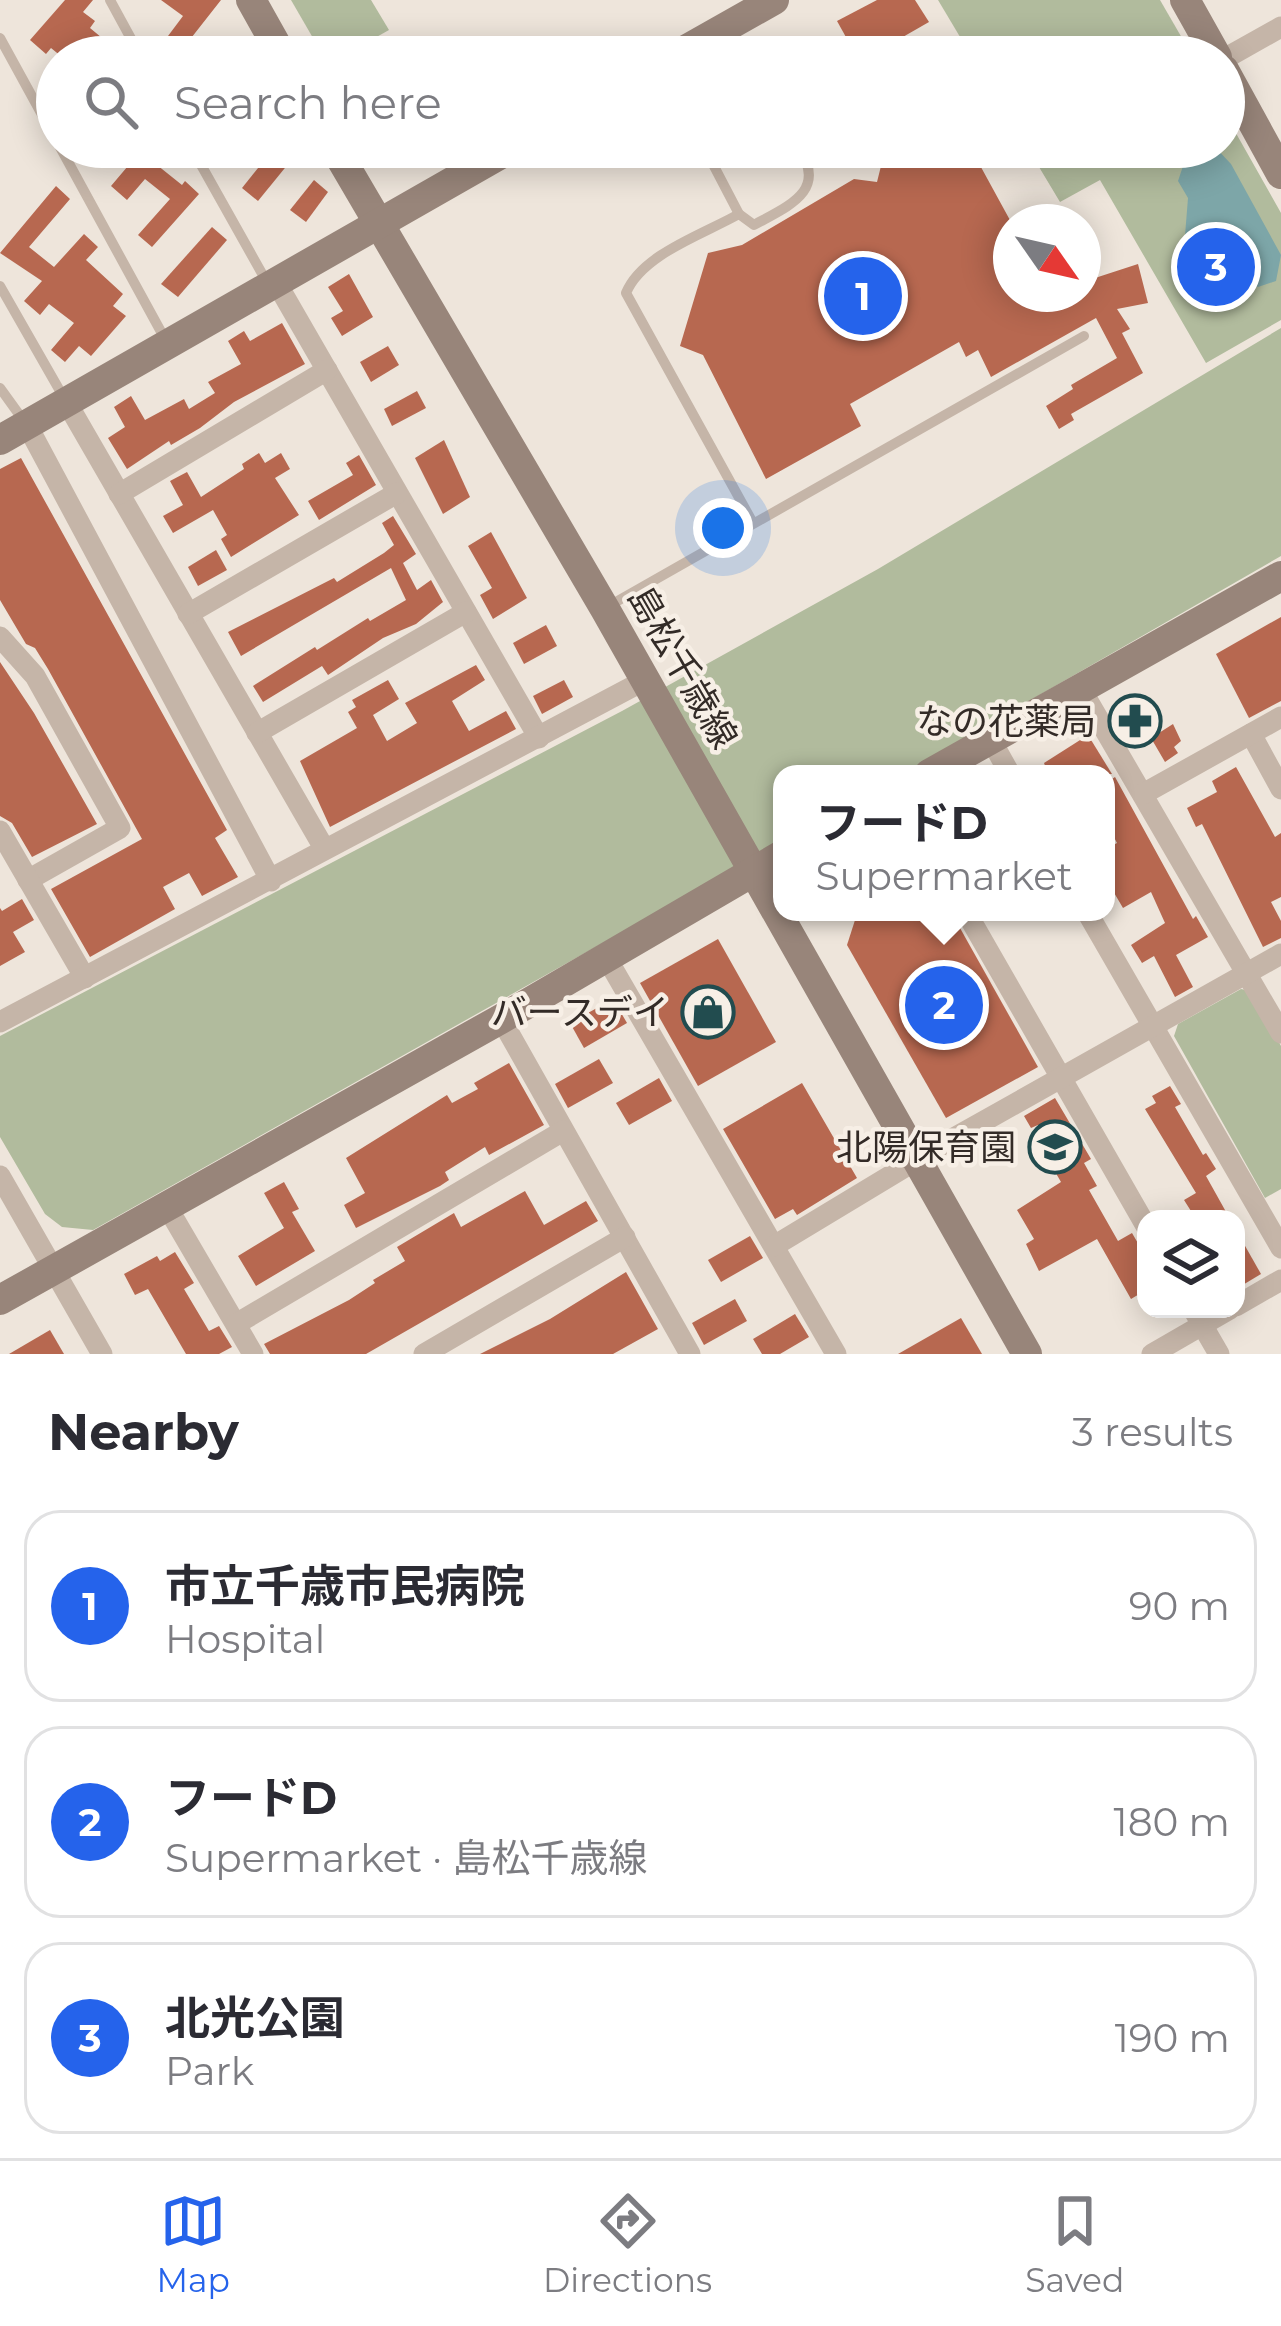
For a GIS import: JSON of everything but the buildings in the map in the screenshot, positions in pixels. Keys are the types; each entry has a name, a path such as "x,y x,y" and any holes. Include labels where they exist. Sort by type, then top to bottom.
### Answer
{"street":[{"path":"251,0 272,36"},
{"path":"711,36 774,0"},
{"path":"1185,0 1207,36"},
{"path":"1245,45 1281,27"},
{"path":"1245,108 1281,174"},
{"name":"島松千歳線","path":"346,168 773,904"},
{"path":"271,881 13,433 477,168"},
{"path":"272,284 327,370 539,738"},
{"path":"119,494 327,370"},
{"path":"67,403 324,848"},
{"path":"188,614 398,493"},
{"path":"945,765 1281,576"},
{"path":"257,733 466,612"},
{"path":"0,637 34,676 120,828 28,880"},
{"path":"0,1022 645,680"},
{"path":"1082,689 1281,1033"},
{"path":"1143,794 1281,717"},
{"path":"1251,734 1281,789"},
{"path":"991,740 1005,765"},
{"path":"0,831 86,978"},
{"path":"0,1300 773,860"},
{"name":"島松千歳線","path":"782,921 1027,1354"},
{"path":"971,921 1137,1210"},
{"path":"1093,921 1281,1248"},
{"path":"774,1246 1281,954"},
{"path":"606,957 836,1354"},
{"path":"501,1019 686,1348 662,1354"},
{"path":"236,1324 563,1131"},
{"path":"0,1176 102,1354"},
{"path":"166,1205 253,1354"},
{"path":"424,1354 625,1237"},
{"path":"1245,1300 1281,1280"},
{"path":"1152,1354 1197,1318"},
{"path":"1199,1318 1219,1354"}],"lane":[{"path":"110,0 130,36"},
{"path":"727,27 732,36"},
{"path":"0,38 36,104"},
{"path":"71,168 168,344"},
{"path":"203,168 272,284"},
{"path":"715,168 739,214 754,225 803,193 810,168"},
{"path":"739,214 649,264 626,293 753,523"},
{"path":"0,286 67,403"},
{"path":"605,609 1084,336"},
{"path":"0,388 13,433"}],"green space":[{"path":"291,0 371,0 389,30 378,36 312,36"},
{"path":"938,0 1160,0 1181,36 959,36"},
{"path":"1245,149 1281,213 1281,320 1206,363 1100,180 1060,202 1040,168 1245,168"},
{"path":"1281,328 1281,556 918,765 773,765 773,847 93,1230 62,1227 45,1214 0,1137 0,1036 622,711 878,569"},
{"path":"1241,989 1251,991 1281,1046 1281,1189 1265,1198 1174,1036 1178,1024"}],"water":[{"path":"1182,168 1233,168 1281,255 1276,281 1258,287 1184,248 1188,198 1178,181"}],"place":[{"name":"北光公園","path":"1216,267"},
{"name":"市立千歳市民病院","path":"863,296"},
{"name":"なの花薬局","path":"1135,721"},
{"name":"フードD","path":"944,1005"},
{"name":"バースデイ","path":"708,1012"},
{"name":"北陽保育園","path":"1055,1147"}]}
